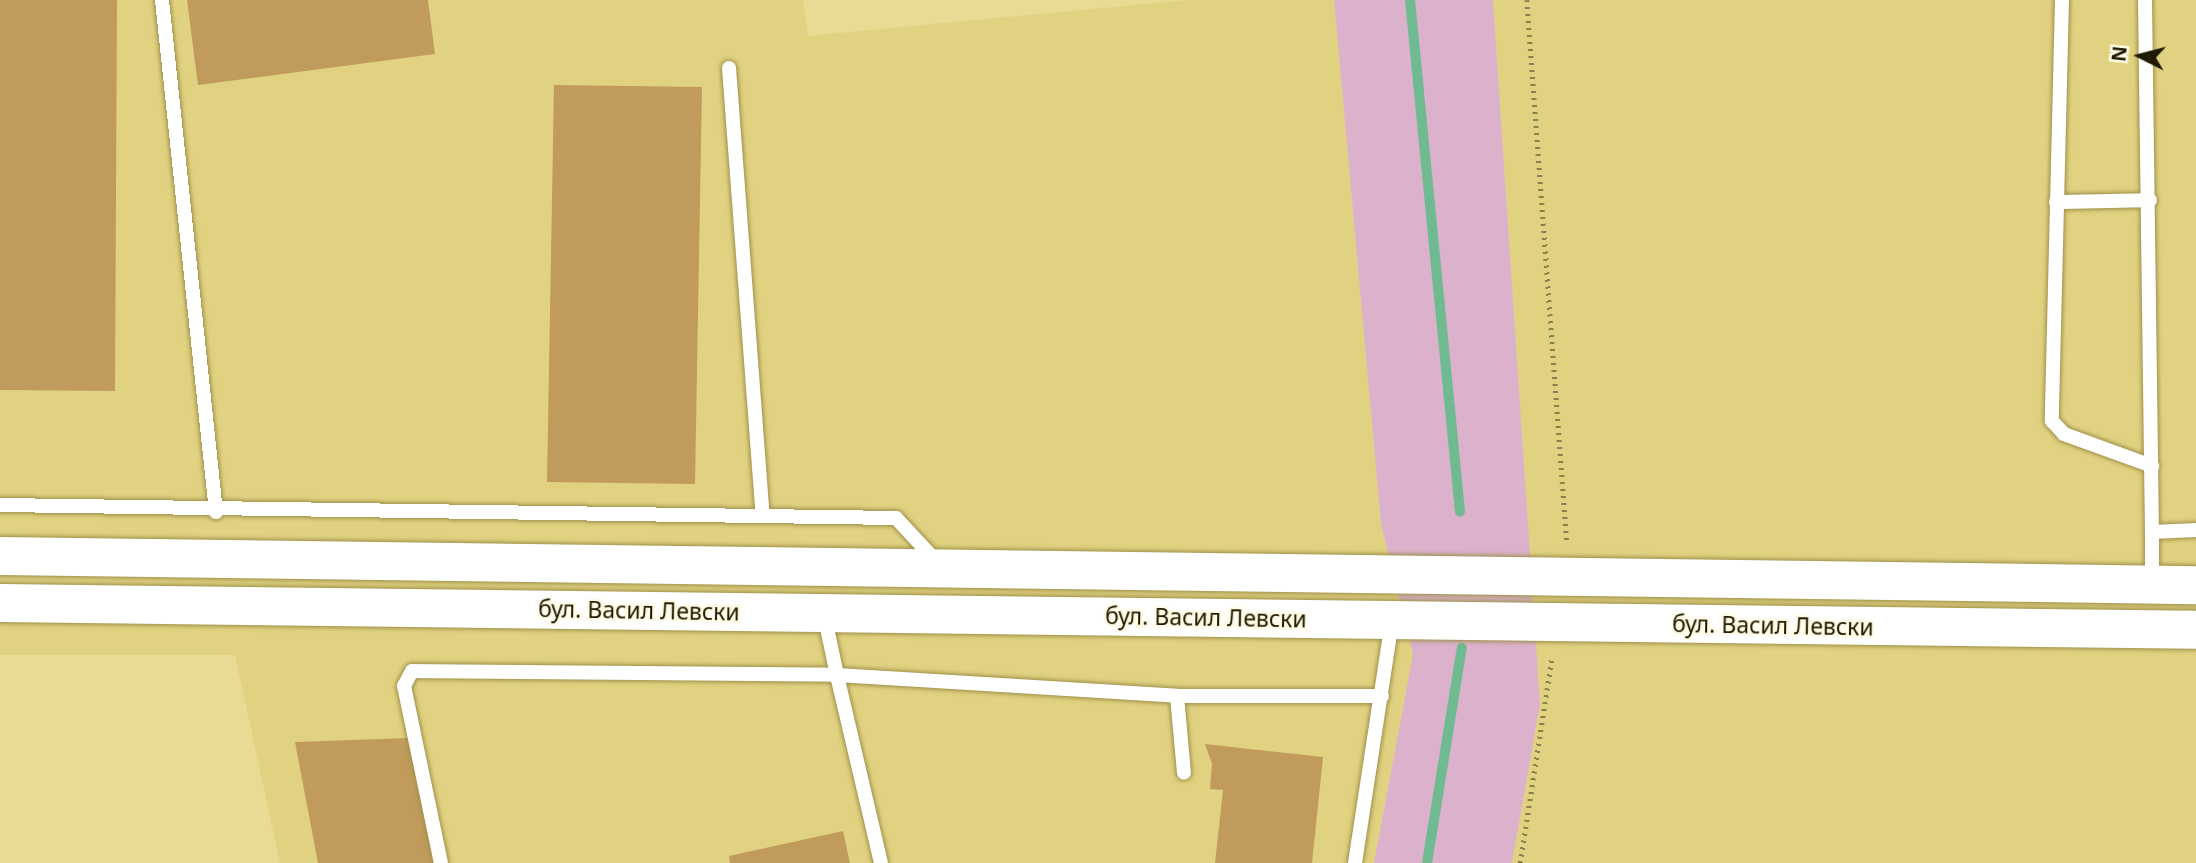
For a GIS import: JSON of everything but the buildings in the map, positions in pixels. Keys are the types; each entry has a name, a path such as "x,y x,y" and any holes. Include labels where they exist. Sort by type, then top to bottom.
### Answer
{"main road":[{"name":"бул. Васил Левски","path":"0,556 221,555 2196,586"},
{"name":"бул. Васил Левски","path":"0,603 2196,630"}],"lane":[{"path":"162,0 216,512"},
{"path":"2062,0 2053,421 2064,434 2152,466"},
{"path":"2146,0 2152,585"},
{"path":"729,68 762,512"},
{"path":"2056,202 2150,200"},
{"path":"0,505 216,512 762,512 896,518 942,567"},
{"path":"2152,532 2196,530"},
{"path":"823,612 881,863"},
{"path":"1355,863 1393,620"},
{"path":"440,863 404,686 412,671 837,675 1177,696 1382,696"},
{"path":"1177,696 1184,773"}],"path":[{"path":"1527,0 1569,576"},
{"path":"1520,863 1558,622"}],"shaded area":[{"path":"0,0 803,0 808,36 1187,0 1334,0 1381,524 1413,654 1374,863 280,863 235,655 0,655"},
{"path":"1334,0 1493,0 1540,704 1512,863 1374,863 1413,654 1381,524"},
{"path":"1493,0 2196,0 2196,863 1512,863 1540,704"}],"waterway":[{"path":"1410,0 1460,512"},
{"path":"1427,863 1462,648"}]}
